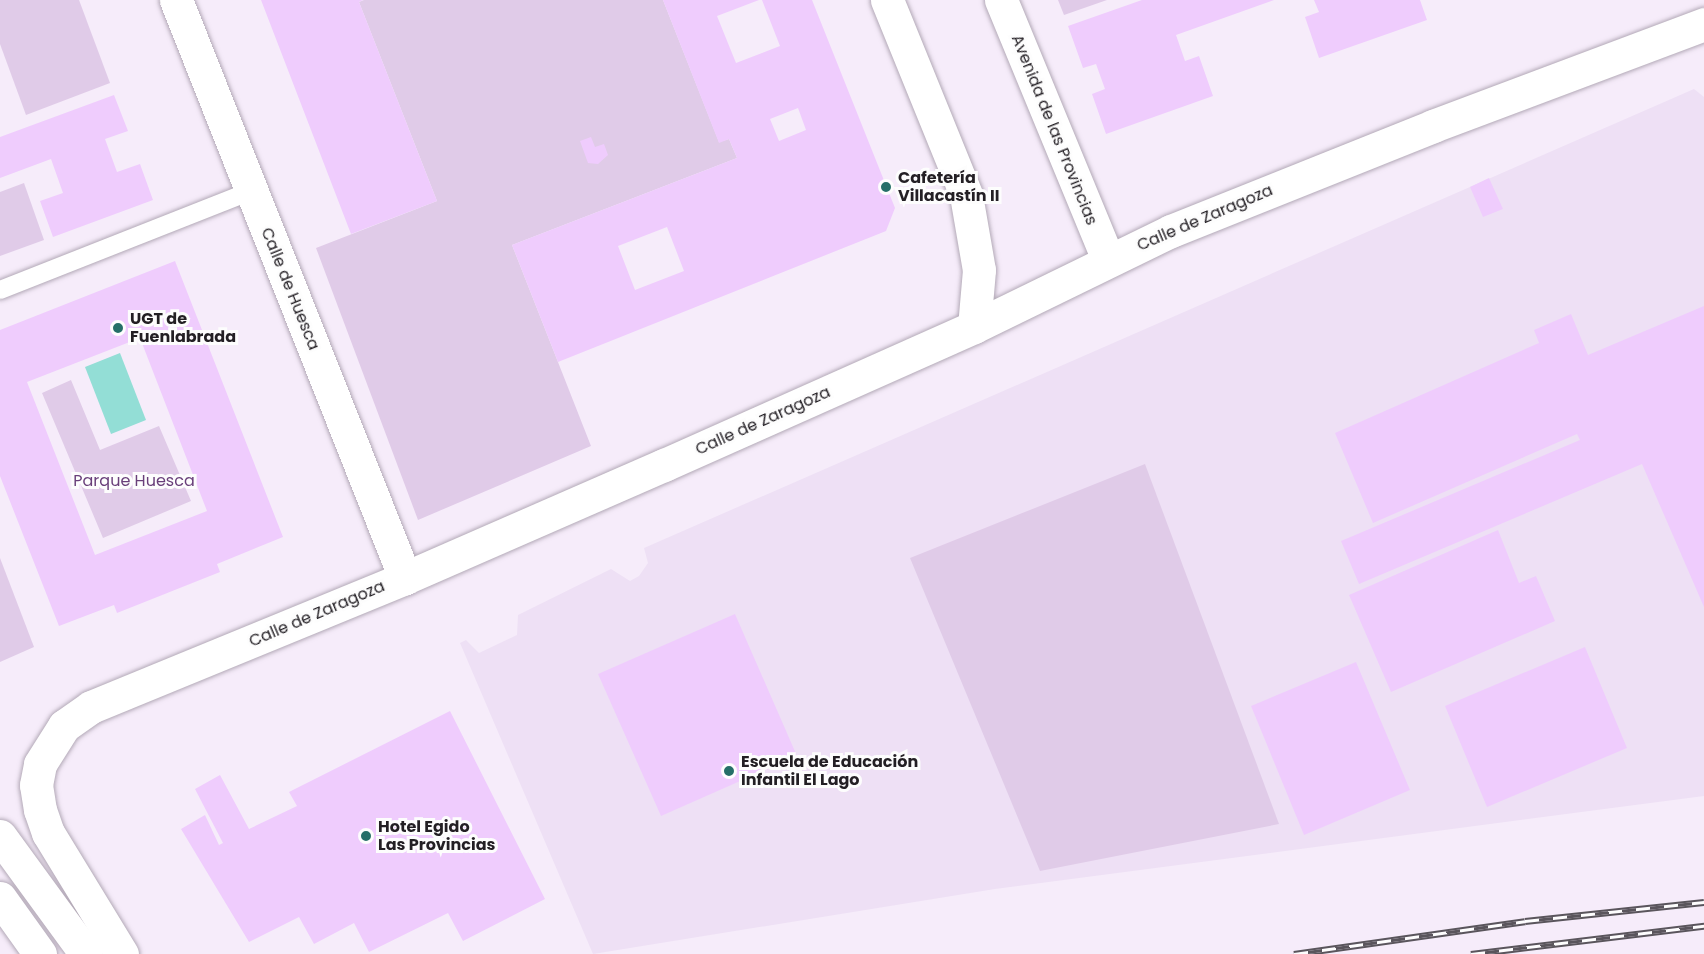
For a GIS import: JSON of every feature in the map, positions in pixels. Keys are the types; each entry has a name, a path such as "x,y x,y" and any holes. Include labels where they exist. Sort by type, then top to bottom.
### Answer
{"street":[{"name":"Calle de Huesca","path":"176,0 405,578"},
{"path":"887,0 966,195 979,270 975,327"},
{"name":"Avenida de las Provincias","path":"1001,0 1108,260"},
{"name":"Calle de Zaragoza","path":"122,954 48,833 40,810 36,785 40,764 64,726 91,707 405,578 975,327 1108,260 1335,164 1704,24"},
{"path":"0,836 86,954"},
{"path":"0,898 40,954"}],"lane":[{"path":"0,290 251,190"}],"shaded area":[{"path":"1694,89 1704,97 1704,796 995,889 593,954 460,643 466,640 479,653 517,635 518,615 611,569 630,581 639,576 648,563 644,548"},
{"path":"120,353 146,420 111,434 85,367"}],"green space":[{"path":"0,0 79,0 110,83 26,115 0,44"},
{"path":"364,0 663,0 719,142 729,139 737,158 512,245 591,446 418,520 316,248 437,201 359,2"},
{"path":"1058,0 1107,0 1064,15"},
{"path":"24,183 44,240 0,256 0,192"},
{"name":"Parque Huesca","path":"71,380 100,450 159,426 191,501 103,538 42,393"},
{"path":"1145,464 1279,824 1040,871 910,558"},
{"path":"0,558 34,647 0,662"}],"building":[{"path":"261,0 363,0 359,2 437,201 351,234"},
{"path":"663,0 759,0 717,16 736,63 780,46 762,0 812,0 895,208 886,231 558,362 512,245 737,158 729,139 719,143","holes":["798,108 806,130 779,141 770,119","667,227 684,271 635,290 618,246"]},
{"path":"1142,0 1274,0 1176,35 1185,61 1199,56 1213,96 1106,134 1092,94 1105,89 1096,64 1083,68 1068,26"},
{"path":"1314,0 1420,0 1427,20 1319,58 1305,17 1319,12"},
{"path":"114,95 128,131 105,139 117,172 140,164 153,200 53,237 40,201 63,193 51,159 0,178 0,137"},
{"path":"591,137 595,147 604,144 608,155 598,164 588,163 580,141"},
{"path":"1489,178 1503,209 1483,217 1470,187"},
{"path":"175,261 283,537 217,564 220,572 117,613 114,605 59,626 0,476 0,330","holes":["140,338 207,511 95,555 27,382"]},
{"path":"1704,306 1704,607 1642,464 1359,584 1341,541 1580,440 1577,434 1373,523 1335,433 1539,343 1534,330 1571,314 1588,355"},
{"path":"1498,530 1519,583 1536,576 1555,621 1391,692 1349,595"},
{"path":"735,614 797,756 661,816 598,674"},
{"path":"1585,647 1627,748 1487,807 1445,706"},
{"path":"1356,662 1410,790 1304,835 1251,706"},
{"name":"Hotel Egido Las Provincias","path":"450,711 545,899 463,941 448,913 369,952 354,923 314,944 299,917 249,942 181,829 205,815 219,845 223,843 195,789 220,775 249,829 297,806 289,792"}],"railway":[{"path":"1294,954 1525,921 1704,902"},
{"path":"1471,954 1704,926"}],"place":[{"name":"Cafetería Villacastín II","path":"886,187"},
{"name":"UGT de Fuenlabrada","path":"118,328"},
{"name":"Escuela de Educación Infantil El Lago","path":"729,771"},
{"name":"Hotel Egido Las Provincias","path":"366,836"}]}
